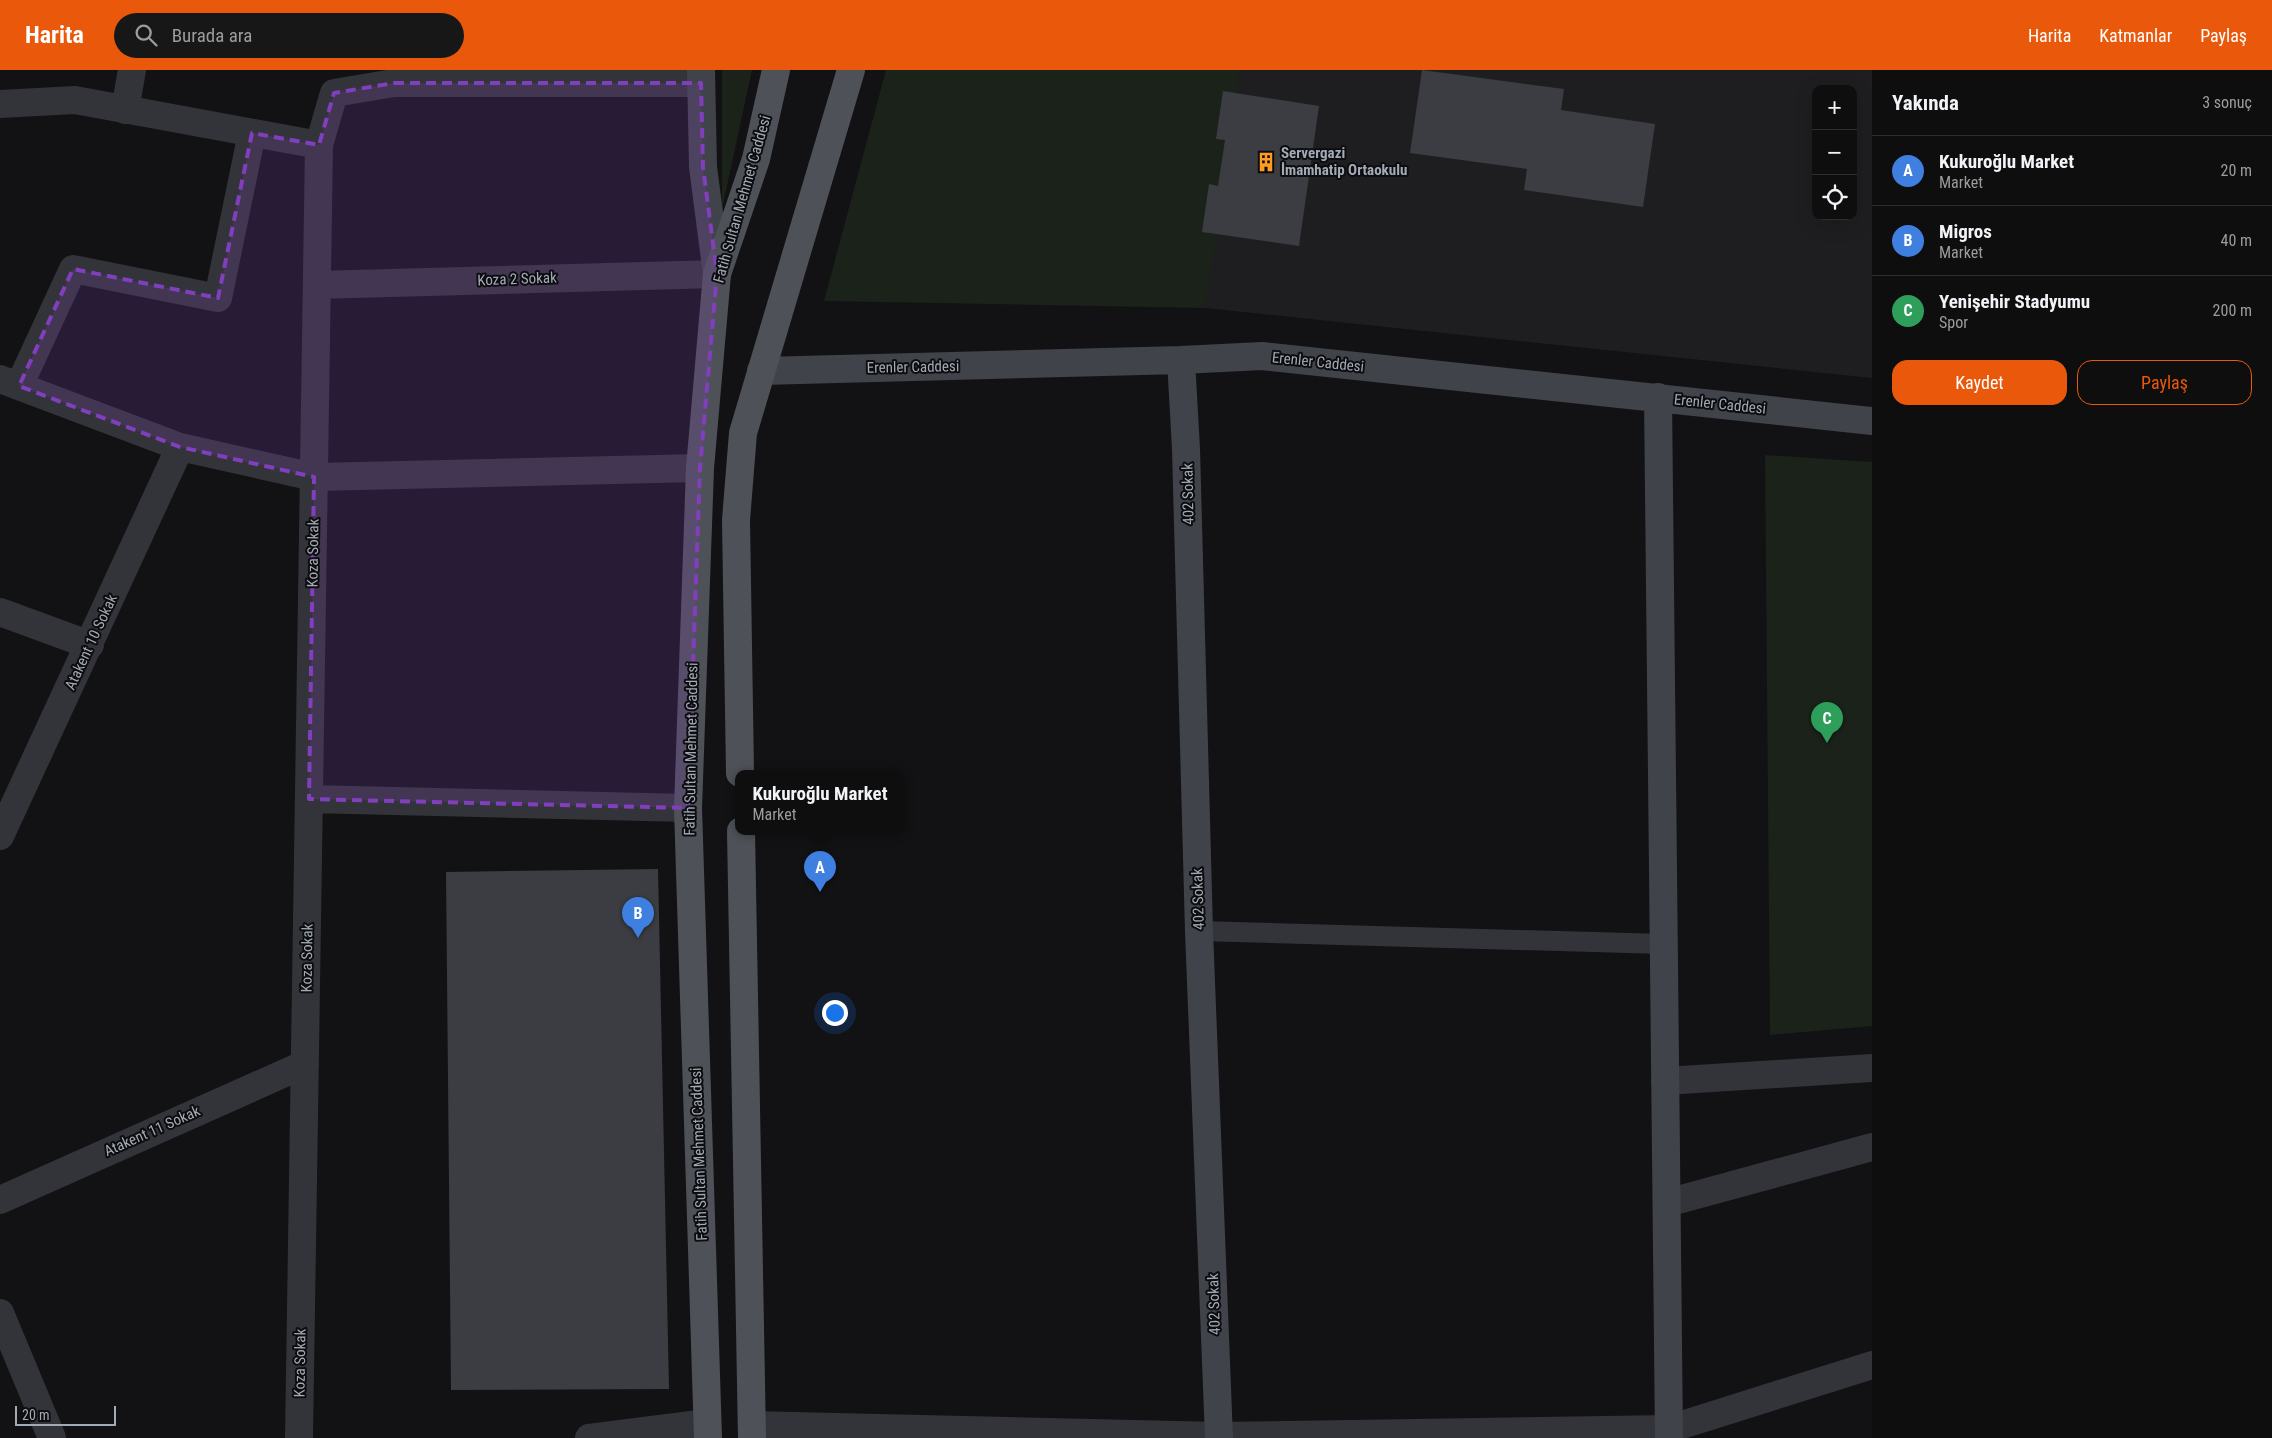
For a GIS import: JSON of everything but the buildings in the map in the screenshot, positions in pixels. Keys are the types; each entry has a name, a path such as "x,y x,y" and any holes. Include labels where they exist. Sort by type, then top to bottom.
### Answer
{"main road":[{"name":"Fatih Sultan Mehmet Caddesi","path":"708,1431 688,808 700,468 717,274 756,159 776,70"},
{"path":"740,770 736,520 743,432 851,70"},
{"path":"742,835 752,1432"}],"street":[{"path":"125,110 132,70"},
{"path":"701,76 703,167 717,274"},
{"name":"Koza Sokak","path":"299,1438 319,145 334,93 394,83 701,76"},
{"path":"0,104 75,100 319,145"},
{"path":"252,133 218,298 73,269 9,383 180,447 314,478 700,468"},
{"name":"Koza 2 Sokak","path":"318,285 717,274"},
{"name":"Erenler Caddesi","path":"761,371 1181,360 1262,356 1872,421"},
{"name":"402 Sokak","path":"1181,360 1186,449 1199,931 1219,1437"},
{"path":"1658,397 1669,1433"},
{"name":"Atakent 10 Sokak","path":"0,836 180,447"},
{"path":"0,612 90,645"},
{"path":"309,799 688,808"},
{"name":"Atakent 11 Sokak","path":"0,1200 305,1064"},
{"path":"1666,1082 1872,1068"},
{"path":"1667,1202 1872,1147"},
{"path":"0,1314 52,1438"},
{"path":"752,1432 1219,1437 1669,1433 1872,1365"},
{"path":"589,1438 708,1431"}],"lane":[{"path":"1199,931 1664,944"}],"highlighted area":[{"path":"394,83 701,83 703,167 717,274 700,468 688,808 309,799 314,477 180,447 19,386 73,269 218,298 252,133 319,145 334,93"}],"shaded area":[{"path":"722,70 752,70 722,209"},
{"path":"886,70 1239,70 1222,209 1205,308 824,301"},
{"path":"1238,70 1872,70 1872,378 1205,308"},
{"path":"1765,455 1872,462 1872,1026 1770,1035"}],"place":[{"name":"Servergazi İmamhatip Ortaokulu","path":"1266,162"},
{"name":"Yenişehir Stadyumu","path":"1827,743"},
{"name":"Kukuroğlu Market","path":"820,892"},
{"name":"Migros","path":"638,938"}]}
